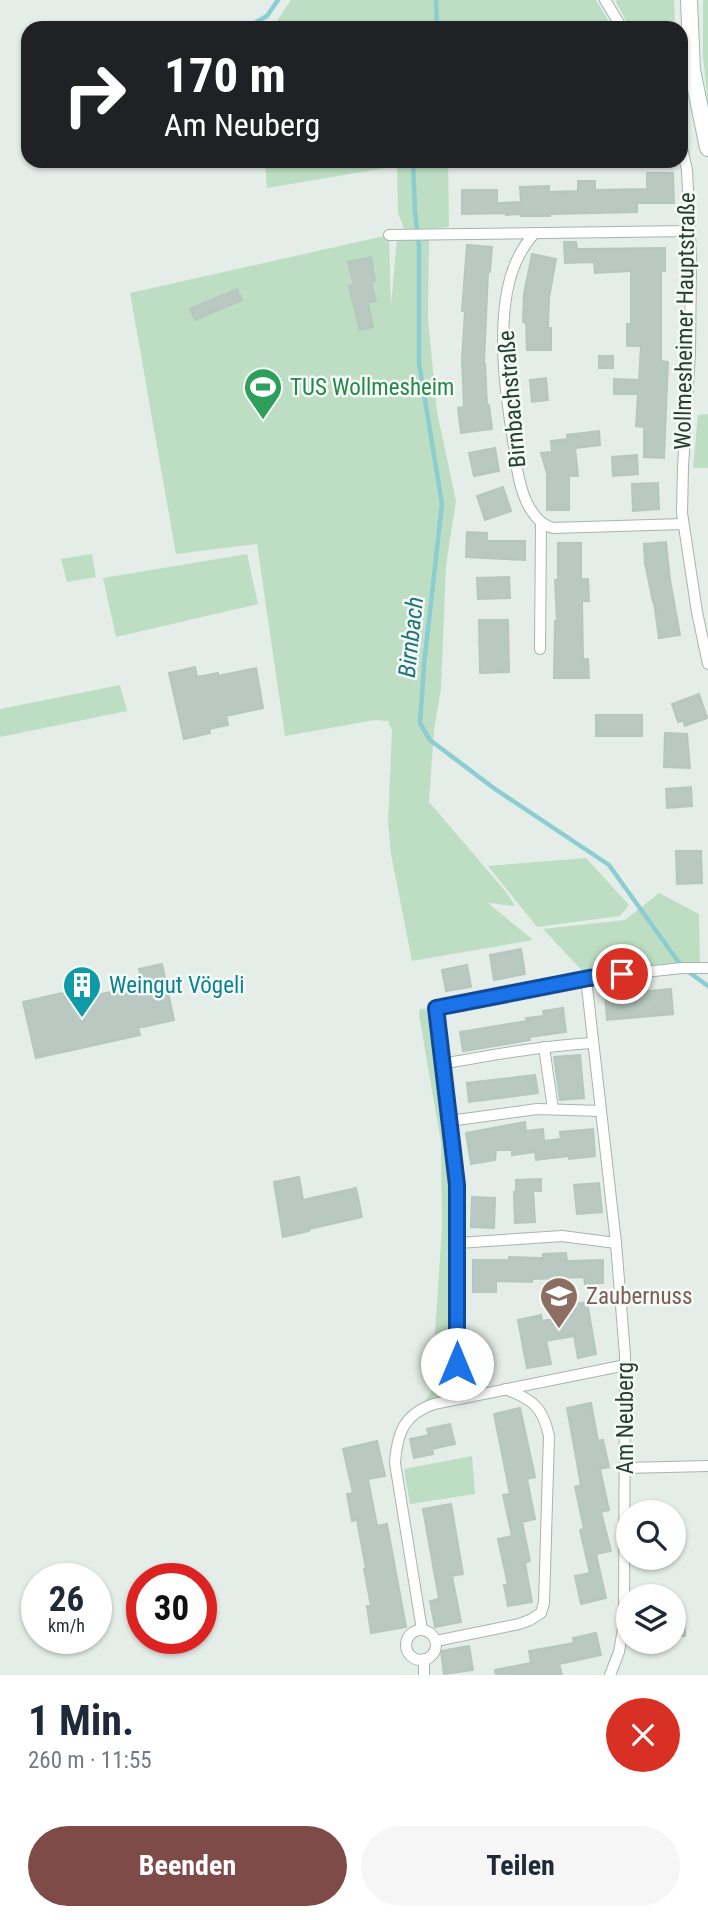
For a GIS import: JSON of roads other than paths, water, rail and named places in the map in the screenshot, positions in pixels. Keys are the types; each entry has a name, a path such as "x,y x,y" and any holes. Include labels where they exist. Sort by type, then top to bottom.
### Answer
{"main road":[{"path":"689,0 692,70 708,148"}],"street":[{"path":"605,0 611,6"},
{"name":"Wollmesheimer Hauptstraße","path":"687,168 690,232 690,353 682,485 683,524 708,664"},
{"path":"389,235 690,232"},
{"name":"Birnbachstraße","path":"533,234 519,256 509,281 505,306 504,350 517,470 528,505 541,523 540,649"},
{"path":"541,523 561,528 683,524"},
{"path":"458,1398 457,1185 436,1008 586,978 682,968 708,968"},
{"name":"Am Neuberg","path":"586,978 616,1242 626,1365 624,1623 619,1652 610,1675"},
{"path":"442,1064 544,1046 592,1043"},
{"path":"544,1046 553,1109"},
{"path":"449,1121 537,1109 601,1111"},
{"path":"458,1243 562,1236 616,1242"},
{"path":"422,1630 396,1474 396,1450 403,1427 416,1411 433,1404 626,1365"},
{"path":"436,1641 519,1624 541,1613 544,1603 549,1436 544,1416 539,1409 522,1395 505,1389"},
{"path":"625,1468 708,1466"},
{"path":"417,1630 431,1633 436,1641 435,1651 424,1659 412,1656 407,1644 410,1636 417,1630"},
{"path":"424,1659 425,1675"}],"waterway":[{"path":"258,21 267,16 278,0"},
{"name":"Birnbach","path":"436,0 437,21"},
{"name":"Birnbach","path":"413,168 419,246 419,363 442,504 420,723 430,740 495,789 609,865 677,960 708,986"}],"place":[{"name":"TUS Wollmesheim","path":"263,421"},
{"name":"Weingut Vögeli","path":"82,1019"},
{"name":"Zaubernuss","path":"559,1330"}]}
